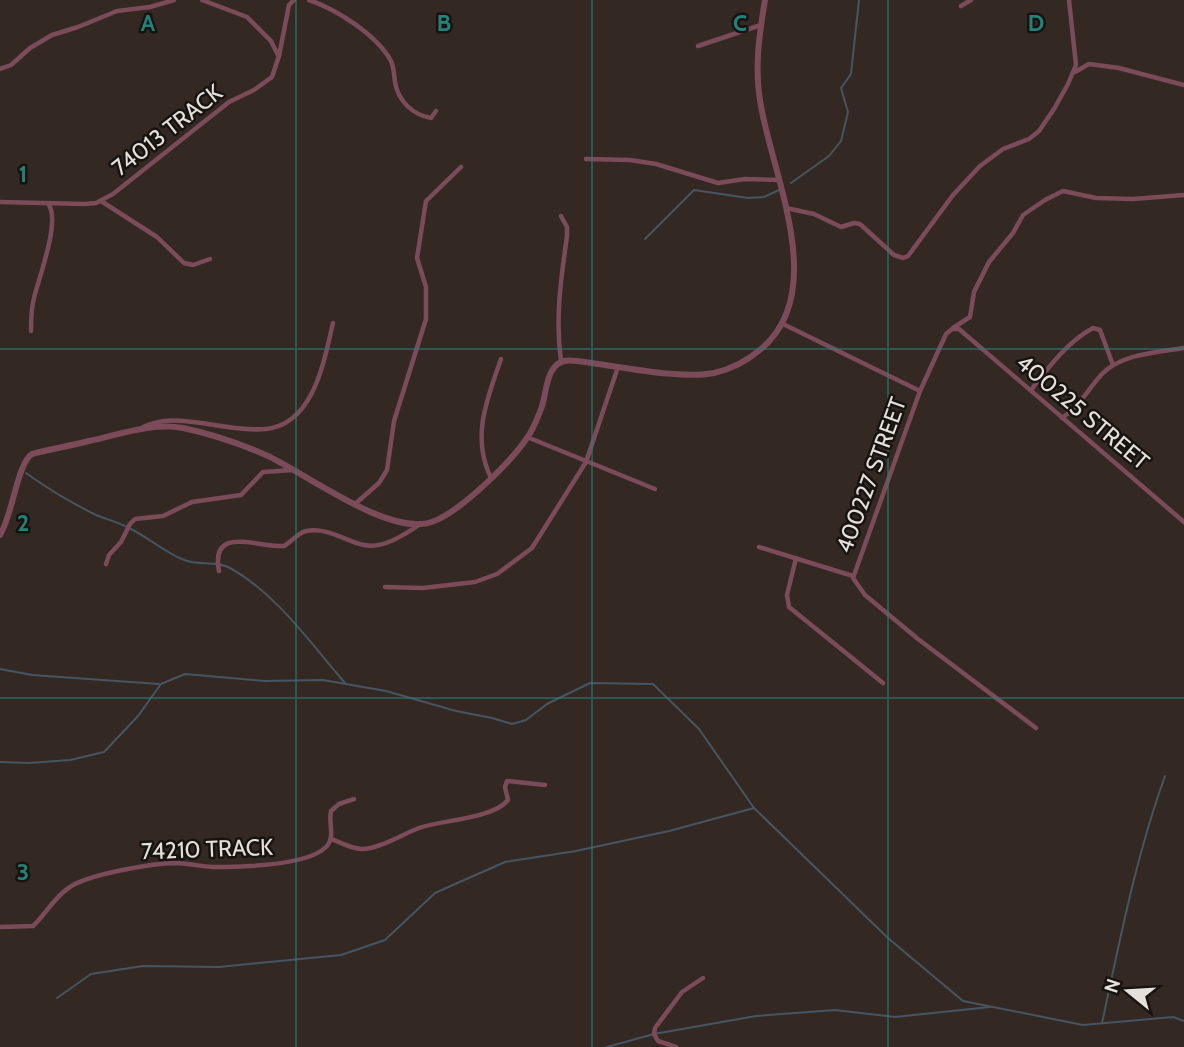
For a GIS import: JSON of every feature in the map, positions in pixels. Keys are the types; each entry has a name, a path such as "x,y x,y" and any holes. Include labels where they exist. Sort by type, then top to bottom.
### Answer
{"street":[{"path":"0,69 11,65 30,48 52,35 117,10 150,7 174,0"},
{"path":"202,0 247,17 275,47 278,60"},
{"name":"74013 TRACK","path":"0,202 85,204 101,201 113,194 229,102 272,77 289,5 294,0"},
{"path":"312,0 349,19 380,48 392,63 398,94 414,112 431,118 436,111"},
{"path":"0,535 11,513 26,457 37,452 136,430 166,426 240,444 355,504 399,523 430,523 450,513 504,466 527,437 540,411 552,369 561,361 684,374 714,373 737,366 752,356 773,338 783,324 792,301 795,274 786,208 758,87 757,63 765,0"},
{"path":"961,6 971,0"},
{"path":"786,208 814,214 841,227 860,224 894,255 903,258 911,254 953,195 980,166 1003,149 1029,139 1039,131 1074,73 1076,57 1069,0"},
{"path":"698,46 761,25"},
{"path":"1074,73 1089,64 1119,68 1184,85"},
{"path":"586,159 630,160 656,164 718,183 745,179 779,180"},
{"path":"355,504 379,483 387,470 394,421 426,319 426,287 417,258 426,201 461,167"},
{"name":"400227 STREET","path":"1036,728 878,606 858,587 853,576 920,391 946,334 970,317 974,292 981,276 1013,233 1019,219 1063,191 1096,198 1133,199 1184,195"},
{"path":"101,201 157,237 184,263 190,265 209,259"},
{"path":"31,331 33,300 45,258 52,216 49,204"},
{"path":"561,216 567,227 567,236 559,290 561,361"},
{"path":"136,430 166,421 254,429 282,426 293,418 309,397 322,365 333,323"},
{"path":"783,324 920,391"},
{"path":"1031,390 1053,362 1079,337 1093,328 1099,328 1102,332 1113,365"},
{"name":"400225 STREET","path":"952,329 959,329 1184,522"},
{"path":"1062,418 1079,405 1099,377 1113,365 1184,348"},
{"path":"491,478 482,457 481,423 501,359"},
{"path":"385,587 450,587 475,582 497,574 532,548 586,462 619,366"},
{"path":"527,437 642,487 655,489"},
{"path":"106,564 109,555 121,542 135,519 163,516 192,502 241,495 263,472 294,470"},
{"path":"219,571 221,549 234,540 284,546 306,531 340,534 363,544 374,545 391,541 420,524"},
{"path":"759,547 853,576"},
{"path":"796,558 787,595 789,607 883,683"},
{"path":"354,799 339,804 331,811 331,839 367,849 422,827 449,823 499,807 508,800 505,787 507,781 545,785"},
{"name":"74210 TRACK","path":"0,927 33,926 69,887 92,879 172,863 213,867 281,864 322,850 331,839"},
{"path":"676,1047 658,1041 654,1034 655,1028 682,992 702,978"}],"waterway":[{"path":"791,183 829,156 841,141 848,112 841,88 851,74 859,0"},
{"path":"645,239 694,190 748,198 764,197 779,190"},
{"path":"26,473 76,505 129,528 177,557 190,562 224,566 247,579 278,606 346,684"},
{"path":"0,669 32,675 159,684"},
{"path":"0,762 70,760 104,752 138,716 161,684 185,674 264,681 323,680 386,691 512,724 526,720 547,704 590,683 653,684 699,729 754,808 889,939 963,1001 1083,1025 1173,1017 1184,1021"},
{"path":"1102,1023 1137,867 1165,776"},
{"path":"57,998 91,974 143,966 219,967 341,955 385,940 435,893 505,862 576,851 669,831 754,808"},
{"path":"607,1047 654,1034 756,1016 835,1010 895,1017 990,1007"}]}
